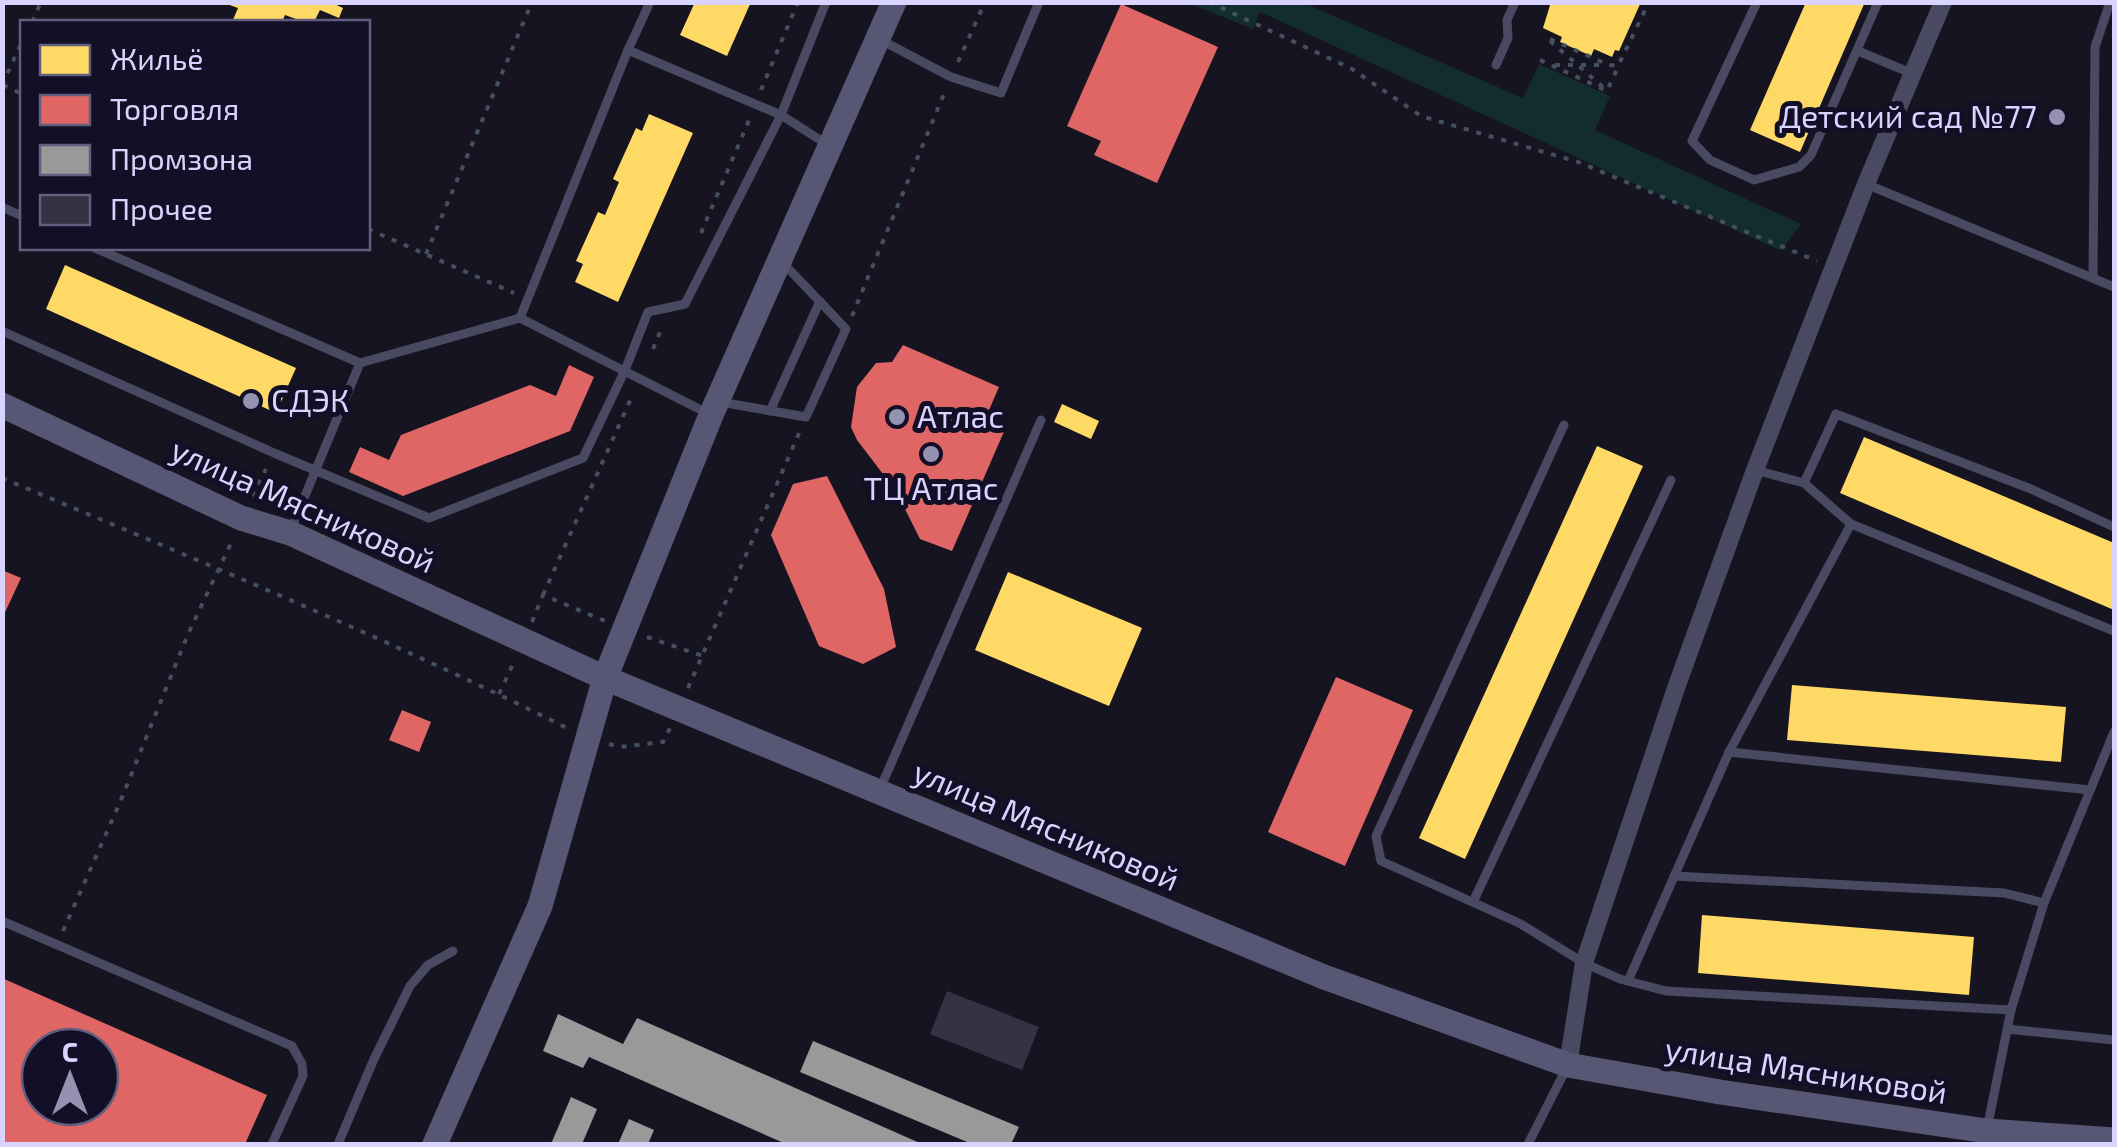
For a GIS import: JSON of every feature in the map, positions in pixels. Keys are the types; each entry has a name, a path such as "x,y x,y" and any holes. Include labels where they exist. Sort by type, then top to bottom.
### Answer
{"street":[{"path":"435,1144 540,906 605,678 714,408 894,2"},
{"path":"1568,1065 1584,963 1676,688 1755,470 1866,184 1942,2"},
{"name":"улица Мясниковой","path":"2,405 241,518 290,533 605,678 1324,977 1568,1065 1720,1092 1987,1131 2114,1140"}],"lane":[{"path":"520,318 650,2"},
{"path":"2,332 429,518 582,458 648,312 685,304 780,115 826,2"},
{"path":"878,38 951,77 1002,93 1039,2"},
{"path":"1496,65 1507,41 1507,20 1514,2"},
{"path":"1757,2 1692,141 1710,160 1754,180 1799,167 1811,154 1878,2"},
{"path":"2093,278 2095,47 2110,2"},
{"path":"628,50 780,115 830,146"},
{"path":"1858,50 1911,73"},
{"path":"1866,184 2114,287"},
{"path":"101,250 360,363 520,318 714,408 806,417 846,329 780,260"},
{"path":"770,411 820,301"},
{"path":"290,533 360,363"},
{"path":"1804,482 1836,414 2031,489 2114,527"},
{"path":"879,792 1041,420"},
{"path":"1564,425 1376,836 1382,861 1518,923 1584,963 1666,992 2011,1010"},
{"path":"1755,470 1804,482 1851,524 2114,631"},
{"path":"1473,902 1671,480"},
{"path":"1628,981 1729,752 1851,524"},
{"path":"1987,1131 2011,1010 2044,903 2114,732"},
{"path":"1729,752 2090,790"},
{"path":"1674,876 2004,893 2044,903"},
{"path":"2,922 292,1046 302,1064 303,1076 272,1144"},
{"path":"338,1144 410,986 428,965 454,951"},
{"path":"2007,1029 2114,1040"},
{"path":"1528,1144 1568,1065"}],"path":[{"path":"426,254 532,2"},
{"path":"846,329 984,2"},
{"path":"1208,2 1352,69 1421,116 1578,162 1836,269"},
{"path":"1607,91 1649,2"},
{"path":"1607,91 1549,39 1609,65"},
{"path":"3,85 20,47"},
{"path":"1540,60 1607,91"},
{"path":"1550,65 1618,66"},
{"path":"1569,65 1582,80"},
{"path":"1582,80 1590,76"},
{"path":"370,230 528,299"},
{"path":"57,944 212,579"},
{"path":"499,694 543,595 702,656"}],"green space":[{"path":"1188,3 1304,3 1523,98 1539,64 1610,96 1595,130 1801,224 1781,251 1260,12 1253,29"}],"building: Жильё":[{"path":"330,2 343,8 339,18 320,10 315,20 285,15 283,20 233,20 238,8 224,3"},
{"path":"695,2 751,2 727,56 680,35"},
{"path":"1551,2 1641,2 1619,51 1615,50 1612,57 1594,49 1591,56 1560,42 1562,37 1543,28"},
{"path":"1806,2 1865,2 1800,152 1750,130"},
{"path":"649,114 693,133 618,302 575,282 583,264 576,261 598,212 605,215 619,182 613,179 636,128 642,131"},
{"path":"65,265 296,368 276,413 46,309"},
{"path":"1062,404 1099,421 1091,439 1054,422"},
{"path":"1864,437 2114,543 2114,610 1840,493"},
{"path":"1597,446 1643,466 1465,859 1419,838"},
{"path":"1008,572 1142,628 1109,706 975,650"},
{"path":"1792,685 2066,707 2061,762 1787,740"},
{"path":"1702,915 1974,937 1969,995 1698,973"}],"building: Торговля":[{"path":"1121,4 1218,47 1157,183 1094,155 1101,141 1067,126"},
{"name":"ТЦ Атлас","path":"903,345 999,387 986,417 1006,427 952,551 920,539 896,491 851,427 857,387 876,363 892,362"},
{"path":"569,365 594,377 570,431 403,496 349,472 360,447 389,460 401,435 530,385 556,396"},
{"path":"827,476 884,589 896,647 863,664 819,646 771,535 793,484"},
{"path":"2,570 21,578 2,619"},
{"path":"1336,677 1413,710 1345,866 1268,832"},
{"path":"402,710 431,722 419,752 389,740"},
{"path":"2,978 113,1027 20,1027 20,1127 120,1127 120,1030 267,1095 245,1144 2,1144"}],"building: Промзона":[{"path":"558,1014 623,1044 637,1018 922,1144 786,1144 589,1057 583,1068 543,1051"},
{"path":"813,1041 1019,1127 1011,1144 972,1144 800,1072"},
{"path":"571,1097 597,1109 582,1144 551,1144"},
{"path":"629,1119 654,1130 648,1144 618,1144"}],"building: Прочее":[{"path":"947,991 1039,1027 1022,1070 930,1034"}],"place":[{"name":"Детский сад №77","path":"2057,117"},
{"name":"СДЭК","path":"251,401"},
{"name":"Атлас","path":"897,417"},
{"name":"ТЦ Атлас","path":"931,454"}]}
